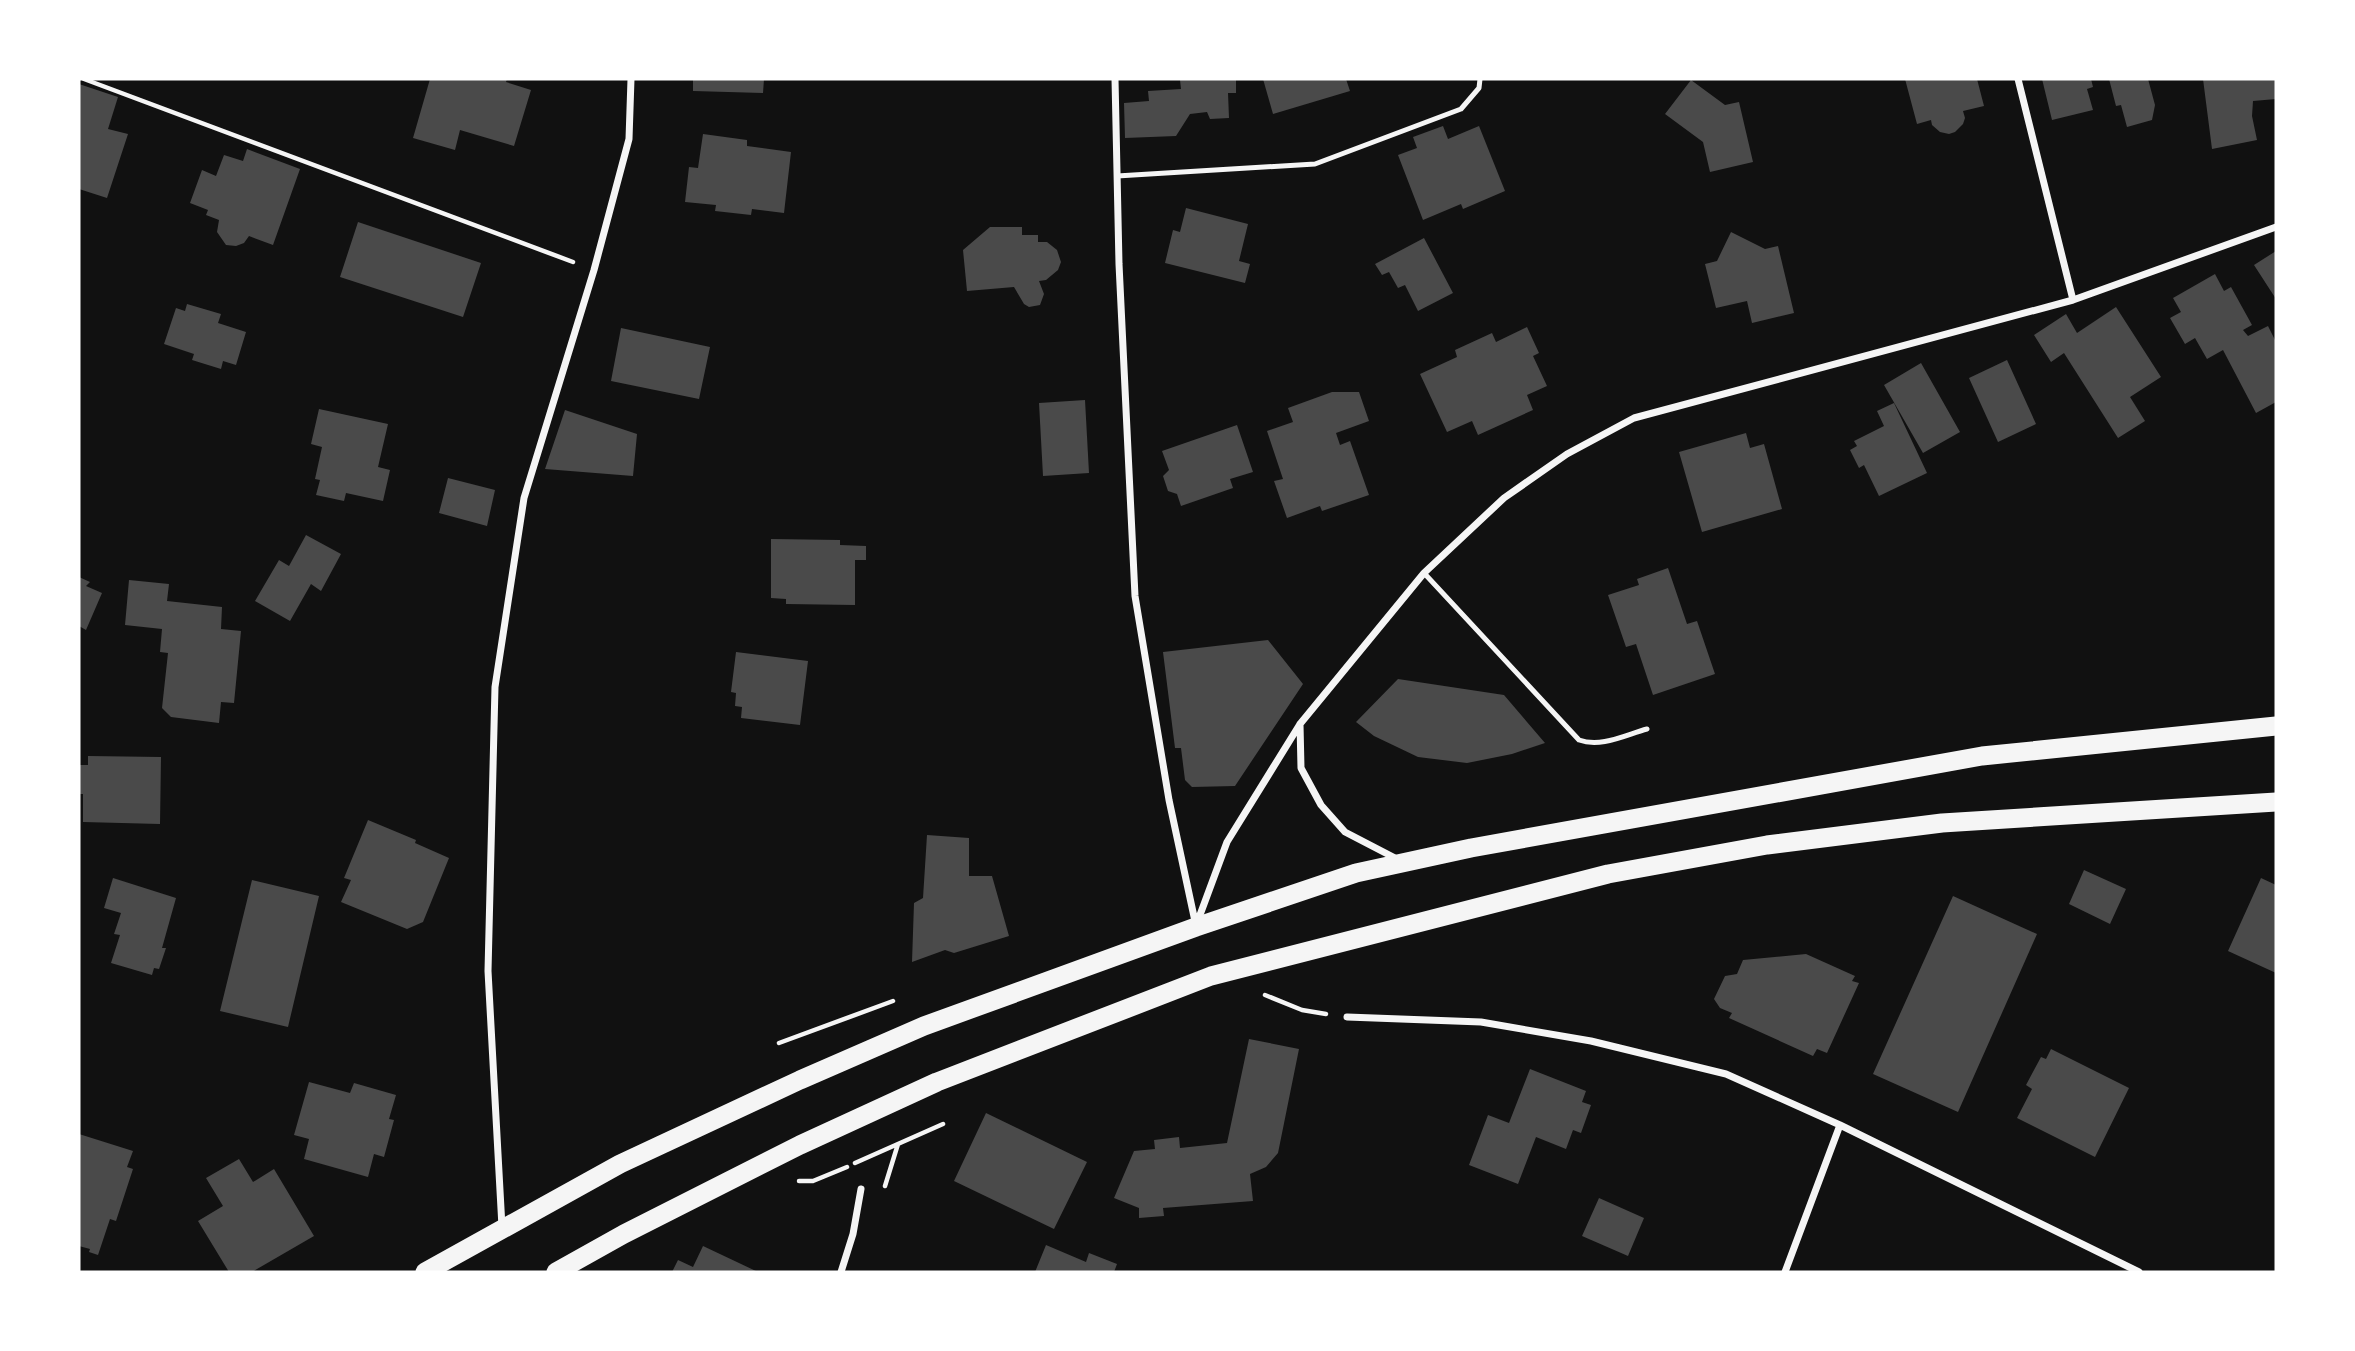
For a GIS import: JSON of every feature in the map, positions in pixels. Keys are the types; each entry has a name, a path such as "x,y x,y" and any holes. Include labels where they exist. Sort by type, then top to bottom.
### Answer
{"highway":[{"path":"425,1272 620,1164 812,1074 924,1027 1196,927 1356,873 1509,841 1982,757 2276,726"},
{"path":"555,1272 800,1145 937,1082 1211,976 1608,874 1768,845 1942,823 2276,802"}],"street":[{"path":"502,1228 488,971 495,687 524,498 594,270 629,139 631,79"},
{"path":"1115,79 1119,278 1135,596 1169,800 1196,927"},
{"path":"2018,79 2073,300"},
{"path":"1196,927 1227,842 1300,724 1424,573 1504,498 1567,454 1634,418 2073,300 2276,227"},
{"path":"1300,724 1301,768 1321,806 1345,832 1404,863"},
{"path":"1347,1017 1481,1022 1591,1041 1726,1074 1840,1125 2139,1272"},
{"path":"1785,1272 1840,1125"},
{"path":"841,1272 853,1234 861,1189"}],"lane":[{"path":"1117,176 1315,164 1461,109 1479,88 1480,79"},
{"path":"1424,573 1579,740 1591,744 1647,729"}],"path":[{"path":"85,79 594,270"},
{"path":"1263,994 1302,1010 1347,1017"},
{"path":"779,1043 893,1001"},
{"path":"813,1181 943,1124"}],"building":[{"path":"430,79 507,79 506,82 531,90 514,146 460,130 455,150 413,138"},
{"path":"693,79 764,79 763,93 693,91"},
{"path":"1236,79 1236,93 1228,93 1229,118 1210,119 1207,112 1190,114 1176,136 1125,138 1124,103 1149,101 1148,91 1181,89 1180,80"},
{"path":"1263,79 1346,79 1350,91 1273,114"},
{"path":"1905,79 1977,79 1984,106 1963,111 1963,124 1955,132 1940,132 1932,125 1931,120 1917,124"},
{"path":"2042,79 2091,79 2093,87 2087,89 2093,110 2052,120"},
{"path":"2109,79 2148,79 2155,105 2152,120 2127,127 2121,105 2116,106"},
{"path":"2203,79 2276,79 2276,99 2253,101 2252,116 2257,140 2212,149"},
{"path":"1691,80 1725,105 1739,102 1753,162 1710,172 1703,142 1665,114"},
{"path":"79,84 118,97 108,129 128,134 107,198 79,189"},
{"path":"1443,126 1448,139 1479,126 1505,191 1463,209 1461,204 1423,220 1398,155 1417,148 1413,137"},
{"path":"703,134 747,140 747,146 791,152 784,213 752,209 751,215 715,211 716,205 685,202 689,167 698,168"},
{"path":"247,149 300,169 273,245 249,236 244,243 226,245 217,232 219,220 206,215 208,210 190,203 202,170 216,176 224,155 243,161"},
{"path":"1186,208 1248,224 1239,261 1250,264 1245,283 1165,263 1173,230 1180,232"},
{"path":"358,222 481,263 463,317 340,277"},
{"path":"990,227 1022,227 1022,235 1038,235 1038,242 1047,242 1057,250 1061,262 1058,270 1046,280 1039,281 1044,294 1040,305 1029,307 1024,304 1014,287 967,291 963,250"},
{"path":"1731,232 1765,249 1778,246 1794,313 1752,323 1747,301 1716,308 1705,264 1717,261"},
{"path":"1424,238 1453,293 1418,311 1405,285 1398,288 1389,272 1382,275 1375,264"},
{"path":"2276,251 2276,299 2254,265"},
{"path":"2215,274 2224,291 2231,287 2252,325 2243,330 2248,336 2268,326 2276,342 2276,402 2256,413 2223,350 2207,359 2195,338 2185,344 2170,318 2181,312 2173,298"},
{"path":"187,304 221,314 218,323 246,332 236,365 223,361 221,369 192,360 194,354 164,344 176,308 185,311"},
{"path":"2116,307 2161,377 2130,397 2145,421 2118,438 2064,353 2051,362 2034,335 2066,314 2077,333"},
{"path":"1527,327 1539,353 1533,356 1547,386 1527,395 1533,410 1478,435 1472,421 1447,432 1420,374 1457,357 1455,350 1492,333 1496,342"},
{"path":"621,328 710,347 699,399 611,381"},
{"path":"2007,360 2036,424 1998,442 1969,378"},
{"path":"1921,363 1960,432 1923,453 1884,385"},
{"path":"1332,392 1359,392 1369,421 1336,433 1340,445 1350,441 1369,495 1322,511 1320,506 1287,518 1274,481 1283,479 1267,431 1293,422 1288,408"},
{"path":"1085,400 1089,473 1043,476 1039,403"},
{"path":"1894,403 1927,473 1879,496 1864,465 1859,468 1850,450 1857,446 1854,441 1884,426 1877,411"},
{"path":"319,409 388,424 378,467 390,470 383,501 346,493 344,501 316,495 320,480 315,479 322,447 311,444"},
{"path":"565,410 637,434 633,476 545,469"},
{"path":"1237,425 1253,472 1230,479 1233,488 1181,506 1177,494 1168,491 1163,476 1169,470 1162,451"},
{"path":"1746,433 1750,448 1764,444 1782,509 1702,532 1679,452"},
{"path":"448,478 495,490 487,526 439,513"},
{"path":"306,535 341,554 321,591 311,584 290,621 255,601 279,560 289,566"},
{"path":"771,539 840,540 840,545 866,546 866,560 855,560 855,605 786,604 786,599 771,598"},
{"path":"1668,568 1687,624 1697,621 1715,674 1653,695 1636,644 1626,647 1608,595 1639,585 1637,579"},
{"path":"79,577 90,582 86,586 102,593 86,630 79,626"},
{"path":"129,580 169,584 167,601 222,607 221,629 241,631 234,703 221,702 219,723 171,717 162,708 168,653 160,652 162,629 125,625"},
{"path":"1268,640 1303,684 1235,786 1192,787 1185,780 1181,748 1175,748 1163,652"},
{"path":"736,652 808,661 800,725 741,718 742,707 735,706 736,693 731,692"},
{"path":"1398,679 1504,695 1545,743 1512,754 1467,763 1418,757 1374,736 1356,722"},
{"path":"88,756 161,757 160,824 83,822 79,765 88,765"},
{"path":"368,820 416,840 415,843 449,858 423,922 407,929 341,902 351,880 344,878"},
{"path":"927,835 969,838 969,876 992,876 1009,936 954,953 945,950 912,962 914,903 923,898"},
{"path":"2084,870 2126,889 2110,924 2069,904"},
{"path":"113,878 176,898 162,948 166,948 159,969 154,968 152,975 111,963 120,935 114,934 121,913 104,908"},
{"path":"2261,878 2276,885 2276,973 2228,951"},
{"path":"252,880 319,896 288,1027 220,1011"},
{"path":"1953,896 2037,934 1958,1112 1873,1074"},
{"path":"1806,954 1855,976 1852,981 1859,983 1827,1053 1817,1049 1813,1056 1729,1018 1732,1013 1720,1008 1714,999 1725,976 1737,974 1743,960"},
{"path":"1249,1039 1299,1049 1278,1153 1266,1167 1250,1174 1253,1201 1163,1208 1164,1216 1139,1218 1139,1208 1114,1198 1134,1151 1155,1149 1154,1140 1179,1137 1180,1148 1227,1143"},
{"path":"2051,1049 2129,1088 2095,1157 2017,1118 2032,1089 2026,1085 2041,1057 2046,1059"},
{"path":"1530,1069 1586,1091 1582,1102 1591,1105 1581,1133 1573,1130 1566,1149 1536,1137 1518,1184 1469,1165 1488,1115 1509,1123"},
{"path":"309,1082 350,1093 354,1083 396,1095 389,1119 394,1120 384,1157 374,1154 368,1177 304,1159 309,1139 294,1135"},
{"path":"986,1113 1087,1162 1054,1229 954,1181"},
{"path":"79,1134 133,1151 127,1167 133,1169 116,1221 110,1219 98,1255 79,1246"},
{"path":"239,1159 253,1182 274,1169 314,1236 252,1272 229,1272 198,1221 223,1206 206,1178"},
{"path":"1599,1198 1644,1218 1628,1256 1582,1236"},
{"path":"1046,1245 1086,1262 1089,1253 1117,1264 1114,1272 1035,1272"},
{"path":"703,1246 758,1272 672,1272 678,1260 693,1267"}]}
